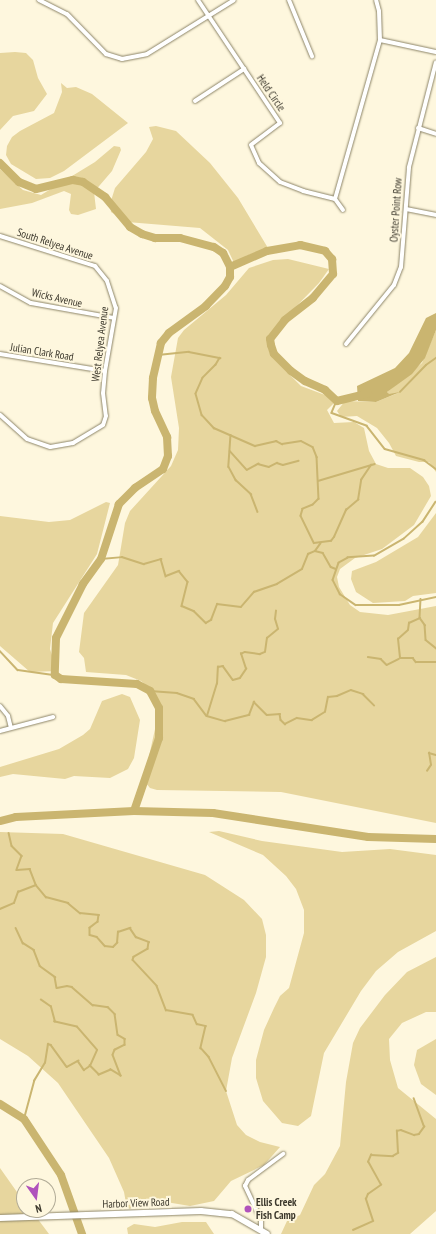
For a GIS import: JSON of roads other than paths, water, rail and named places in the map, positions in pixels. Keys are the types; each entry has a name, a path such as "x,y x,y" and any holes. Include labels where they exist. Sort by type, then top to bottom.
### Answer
{"main road":[{"name":"Harbor View Road","path":"0,1218 201,1211 232,1214 267,1234"}],"street":[{"path":"39,0 67,14 106,54 122,59 147,54 234,0"},
{"name":"Held Circle","path":"198,0 280,123 251,145 259,163 280,182 303,191 335,199"},
{"path":"289,0 312,56"},
{"path":"343,210 335,199 380,40 379,11 376,0"},
{"path":"380,40 436,52"},
{"name":"Oyster Point Row","path":"346,344 394,285 401,267 409,167 436,62"},
{"path":"195,101 244,69"},
{"path":"418,128 436,134"},
{"path":"406,209 436,215"},
{"name":"South Relyea Avenue","path":"0,236 83,260 95,266 101,273"},
{"name":"West Relyea Avenue","path":"0,415 27,439 50,447 73,443 102,425 105,420 105,372 116,308 113,294 101,273"},
{"name":"Wicks Avenue","path":"0,286 31,303 114,318"},
{"name":"Julian Clark Road","path":"0,354 105,372"},
{"path":"0,706 8,716 11,728"},
{"path":"0,731 53,717"},
{"path":"260,1229 261,1220 245,1186 248,1180 283,1154"}],"waterway":[{"path":"0,163 19,182 36,189 73,180 83,182 105,197 130,227 142,234 155,238 180,238 214,247 223,253 230,267 230,277 225,286 206,306 169,333 161,343 153,378 152,398 155,411 167,437 168,456 163,469 135,488 119,504 101,559 83,584 56,638 55,675 61,679 137,684 150,691 159,708 159,738 134,811"},
{"path":"230,267 267,251 300,245 325,251 332,259 333,274 313,298 285,320 270,339 271,345 274,354 291,371 305,381 325,390 337,401 368,393"},
{"path":"158,355 189,352 220,358 216,365 203,378 196,394 202,415 214,428 255,446 276,441 282,444 301,441 313,447 317,457 319,499 313,505 303,509 301,516 314,543 331,541 334,537 346,510 358,500 361,480 371,465"},
{"path":"400,392 426,365 436,358"},
{"path":"337,401 332,413 367,426 385,449 424,460 436,469"},
{"path":"231,435 229,467 236,480 251,494 258,512"},
{"path":"230,451 247,470 258,464 269,467 277,463 283,465 298,461"},
{"path":"318,481 375,464"},
{"path":"436,502 423,522 404,539 374,556 348,558 339,563 333,580 340,594 356,605 399,605 436,597"},
{"path":"101,559 122,557 144,564 161,559 166,576 179,571 188,582 182,606 194,611 206,623 211,620 217,604 241,607 254,592 277,584 302,569 308,554 315,551 320,544"},
{"path":"315,551 323,553 331,567 336,569"},
{"path":"421,599 420,618 425,625 426,640 436,648"},
{"path":"207,716 217,684 218,667 223,666 233,680 240,678 246,669 241,654 245,652 260,654 265,652 267,638 278,629 275,619 276,611"},
{"path":"400,658 398,639 408,630 409,623 420,618"},
{"path":"0,651 18,670 55,675"},
{"path":"368,657 381,659 387,665 399,659"},
{"path":"400,658 413,658 416,662 436,662"},
{"path":"150,691 177,693 194,699 207,716 225,721 249,715 254,702 267,715 280,714 281,720 285,724 297,718 312,720 325,712 328,697 337,696 351,690 363,694 374,705"},
{"path":"427,771 431,765 429,753 436,755"},
{"path":"0,821 16,817 134,811 213,813 368,837 436,839"},
{"path":"9,833 12,846 22,856 17,870 30,869 36,885 46,897 68,903 80,913 99,915 98,922 90,928 90,935 97,937 105,946 113,947 117,943 118,932 130,928 136,937 149,942 148,949 134,957 133,960 157,986 166,1010 193,1015 197,1024 206,1026 201,1048 209,1057 226,1091"},
{"path":"0,909 14,903 18,892 36,885"},
{"path":"16,928 23,943 34,950 40,966 55,977 57,988 67,986 72,987 93,1005 108,1007 115,1014 118,1035 125,1039 125,1045 115,1050 113,1055 121,1076 111,1070 99,1075 90,1066"},
{"path":"24,1119 34,1081 45,1063 48,1044 51,1045 67,1067 78,1061 84,1070 90,1066 97,1050 77,1027 55,1022 51,1007 41,1000"},
{"path":"353,1230 373,1221 366,1199 368,1194 381,1185 368,1162 371,1155 393,1156 398,1153 397,1131 401,1130 414,1135 419,1134 424,1127 414,1099"},
{"path":"0,1104 24,1119 61,1175 82,1234"}],"place":[{"name":"Ellis Creek Fish Camp","path":"248,1209"}]}
